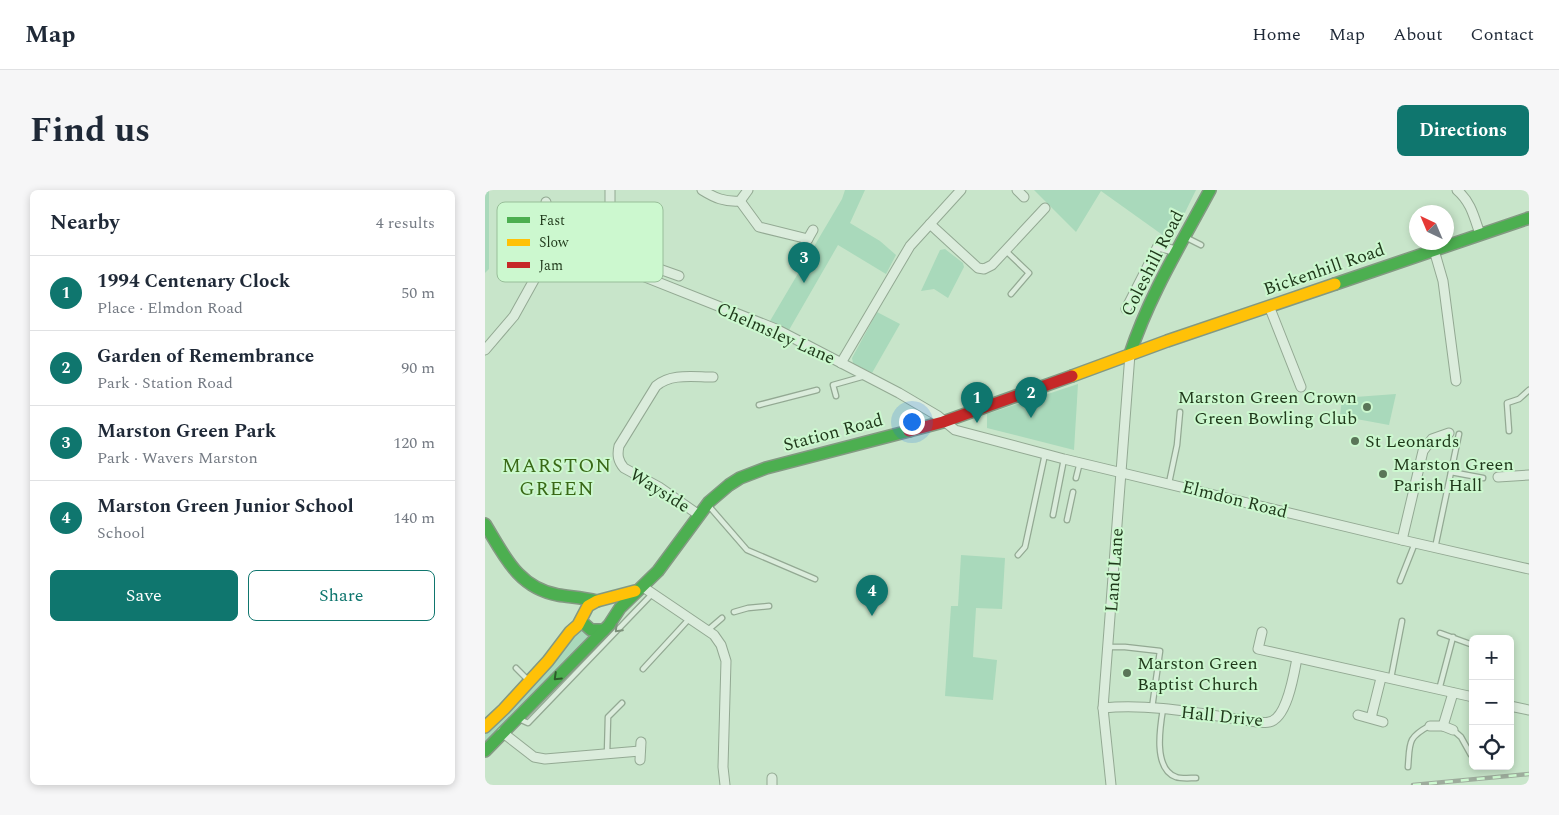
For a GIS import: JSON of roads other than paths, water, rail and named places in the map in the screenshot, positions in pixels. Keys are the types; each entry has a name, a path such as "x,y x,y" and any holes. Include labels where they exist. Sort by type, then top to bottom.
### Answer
{"street":[{"path":"702,190 714,198 727,202 740,201 748,190"},
{"path":"841,363 910,246 961,190"},
{"path":"1017,190 1024,197"},
{"name":"Coleshill Road","path":"1131,354 1138,328 1176,251 1210,190"},
{"path":"1457,190 1466,197 1480,234"},
{"path":"740,201 759,227 808,239"},
{"path":"929,224 978,268 984,269 992,266 1045,208"},
{"name":"Bickenhill Road","path":"1454,243 1529,218"},
{"path":"798,256 813,230"},
{"path":"1126,309 1158,246 1176,251"},
{"path":"1434,250 1443,282 1456,381"},
{"name":"Bickenhill Road","path":"1131,354 1434,250"},
{"path":"663,271 679,276"},
{"path":"485,350 514,316 535,282"},
{"name":"Chelmsley Lane","path":"657,282 776,329 938,416 943,422"},
{"path":"1269,306 1301,387"},
{"name":"Station Road","path":"485,751 608,625 620,608 647,591 658,572 708,504 729,485 740,478 766,468 943,422 1131,354"},
{"name":"Land Lane","path":"1111,785 1103,708 1131,354"},
{"name":"Wayside","path":"699,515 659,487 624,468 618,452 619,446 661,381 669,377 713,378"},
{"name":"Elmdon Road","path":"943,422 955,430 1065,459 1529,569"},
{"path":"1402,540 1423,451 1432,439 1454,433"},
{"path":"1498,477 1529,475"},
{"path":"485,524 516,573 535,588 572,602 577,606 585,627 593,632 608,625 610,612 599,601 557,595"},
{"path":"647,591 708,630 721,645 725,661 723,767 725,785"},
{"name":"Station Road","path":"485,727 530,681 581,618 588,606 599,601 647,591"},
{"path":"1262,632 1258,649 1469,697"},
{"name":"Hall Drive","path":"1103,708 1124,706 1152,708 1257,722 1270,722 1277,718 1283,710 1297,658"},
{"path":"1371,718 1386,678"},
{"path":"1443,726 1453,693"},
{"path":"1514,707 1529,710"},
{"path":"1358,715 1383,722"},
{"path":"1430,726 1443,726 1453,730"},
{"path":"502,732 534,757 545,759 641,751"}],"lane":[{"path":"1184,236 1201,245"},
{"path":"1006,251 1029,273 1011,294"},
{"path":"836,396 833,385 866,376"},
{"path":"759,405 817,390"},
{"path":"1509,431 1507,403 1519,400 1529,390"},
{"path":"1169,483 1177,445 1180,412"},
{"path":"1435,548 1451,472 1454,433"},
{"path":"1018,555 1025,548 1045,453"},
{"path":"1053,515 1065,459"},
{"path":"1076,478 1080,462"},
{"path":"1451,472 1483,478"},
{"path":"1067,520 1073,492"},
{"path":"708,504 747,550 815,579"},
{"path":"1400,581 1415,543"},
{"path":"516,718 528,723 647,591"},
{"path":"734,612 748,608 769,606"},
{"path":"643,669 690,618"},
{"path":"708,630 722,618"},
{"path":"1386,678 1402,621"},
{"path":"1440,633 1469,644"},
{"path":"1439,690 1453,638"},
{"path":"1109,646 1125,646 1161,651 1152,708"},
{"path":"515,668 530,681"},
{"path":"607,755 608,718 622,702"},
{"path":"1163,709 1159,740 1165,769 1177,778 1196,778"},
{"path":"1408,767 1411,740 1418,732 1430,726"},
{"path":"1453,730 1461,738 1469,752"}],"railway":[{"path":"1413,785 1529,774"}],"place":[{"name":"Marston Green Park","path":"804,283"},
{"name":"Marston Green Crown Green Bowling Club","path":"1367,407"},
{"name":"Garden of Remembrance","path":"1031,418"},
{"name":"1994 Centenary Clock","path":"977,423"},
{"name":"St Leonards","path":"1355,441"},
{"name":"Marston Green Parish Hall","path":"1383,474"},
{"name":"Marston Green Junior School","path":"872,616"},
{"name":"Marston Green Baptist Church","path":"1127,673"}],"district":[{"name":"MARSTON GREEN","path":"557,476"}]}
